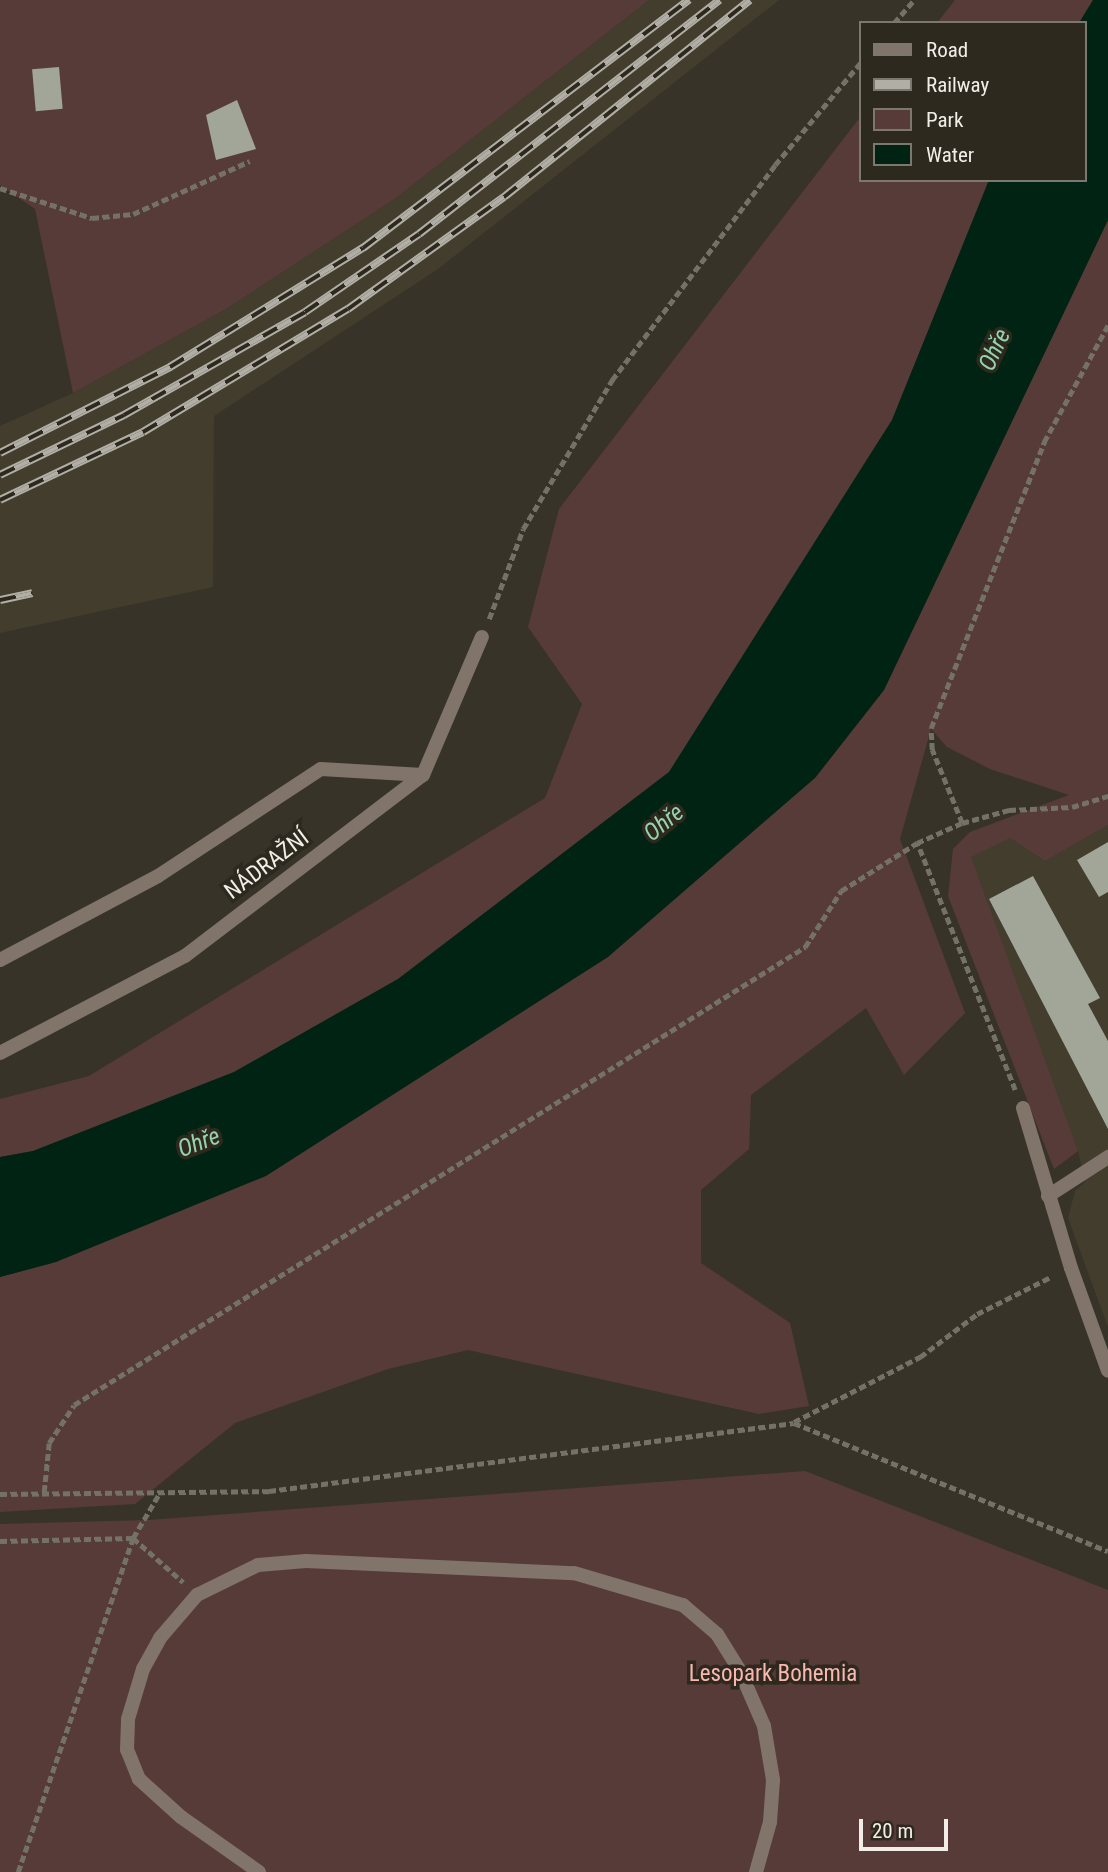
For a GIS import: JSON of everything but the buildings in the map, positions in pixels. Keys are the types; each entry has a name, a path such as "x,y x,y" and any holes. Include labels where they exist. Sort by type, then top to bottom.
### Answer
{"street":[{"name":"NÁDRAŽNÍ","path":"0,1053 186,956 423,775 482,636"},
{"path":"0,960 158,876 321,769 423,775"},
{"path":"1023,1108 1071,1268 1108,1371"},
{"path":"1048,1196 1108,1157"},
{"path":"259,1872 181,1817 139,1779 127,1750 128,1720 143,1669 160,1638 197,1595 258,1565 306,1562 574,1573 683,1605 717,1634 740,1671 764,1726 773,1780 770,1822 756,1872"}],"path":[{"path":"896,21 914,0"},
{"path":"482,636 523,529 612,380 775,165 860,63"},
{"path":"0,188 92,218 133,214 250,162"},
{"path":"962,823 932,750 931,728 1044,442 1108,326"},
{"path":"44,1492 48,1443 74,1405 805,947 841,891 917,844 962,823 1009,810 1072,807 1108,796"},
{"path":"917,844 1023,1108"},
{"path":"0,1494 269,1491 794,1423 920,1357 976,1314 1071,1268"},
{"path":"794,1423 1108,1551"},
{"path":"18,1872 133,1538 159,1493"},
{"path":"0,1541 133,1538 197,1595"}],"shaded area":[{"path":"649,0 779,0 438,269 214,416 213,587 0,633 0,426 73,393 226,309 396,198"},
{"path":"1108,825 1108,1327 1068,1218 1075,1191 1085,1182 1078,1151 983,906 971,856 1010,838 1045,861"}],"green space":[{"path":"0,0 649,0 396,198 226,309 73,393 35,209 0,185"},
{"path":"955,0 1093,0 1080,21 939,21"},
{"path":"860,117 860,182 988,182 892,420 669,772 398,979 234,1072 33,1151 0,1157 0,1099 89,1076 545,798 582,704 528,627 559,509"},
{"path":"1108,220 1108,825 1045,861 1010,838 971,857 1078,1151 1054,1169 948,896 953,849 970,832 1069,795 990,769 947,747 931,729 900,839 965,1013 904,1075 866,1008 751,1095 749,1149 701,1190 701,1263 790,1323 809,1406 759,1414 468,1350 388,1369 235,1423 135,1504 0,1512 0,1277 56,1262 815,778 884,690"},
{"name":"Lesopark Bohemia","path":"805,1471 1108,1590 1108,1872 0,1872 0,1524 148,1520"}],"water":[{"name":"Ohře","path":"1093,0 1108,0 1108,220 884,690 815,778 608,957 266,1176 56,1262 0,1277 0,1157 33,1151 234,1072 398,979 669,772 892,420 988,182 1087,182 1087,21 1080,21"}],"railway":[{"path":"0,453 170,367 363,248 689,0"},
{"path":"0,475 124,415 305,312 419,234 720,0"},
{"path":"0,500 143,432 348,309 504,197 750,0"},
{"path":"0,600 32,593"}]}
